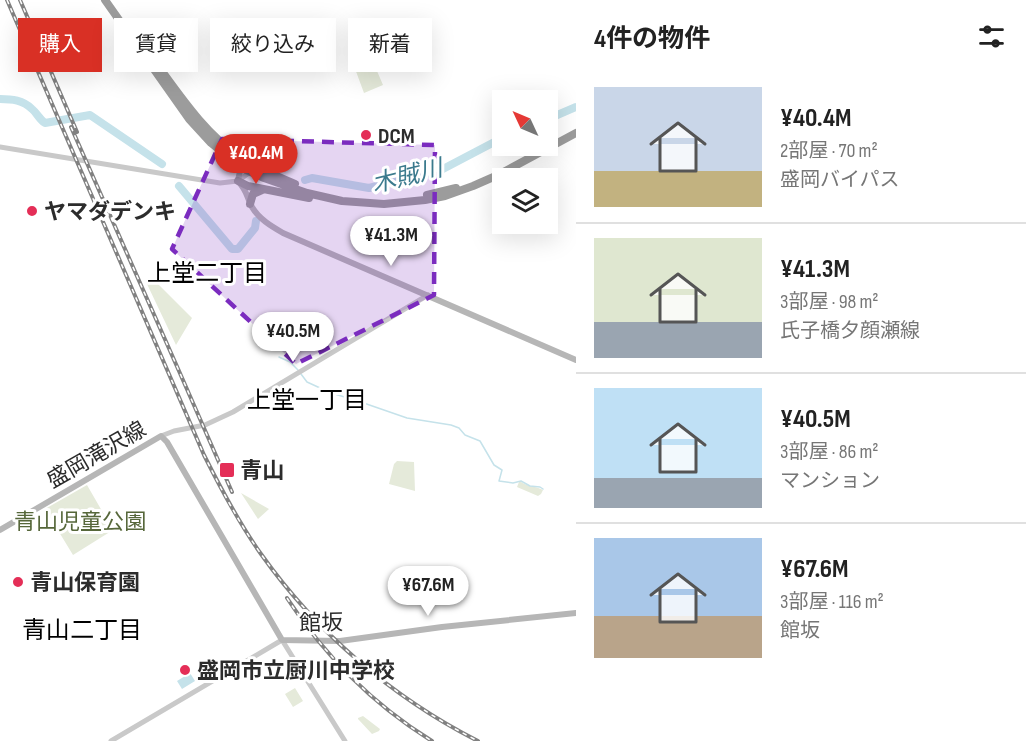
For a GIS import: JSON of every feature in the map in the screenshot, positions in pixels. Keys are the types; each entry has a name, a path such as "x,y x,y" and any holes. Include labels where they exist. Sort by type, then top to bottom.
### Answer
{"highway":[{"path":"105,0 189,119 200,132 246,170 307,193 342,201 384,204 426,200"},
{"path":"110,0 123,21 200,120 219,140 239,157 264,171 306,188 349,198 399,198 429,195 477,180 524,156"},
{"path":"558,137 576,127"},
{"path":"238,181 248,186 347,206 387,207 445,196 473,186 576,133"},
{"path":"250,204 251,197 256,191 272,190"}],"main road":[{"path":"239,157 246,170 238,181 244,188 250,204 265,222 283,233 576,360"},
{"name":"盛岡滝沢線","path":"0,530 161,436 282,640"},
{"name":"館坂","path":"282,640 339,641 442,627 576,614"}],"street":[{"path":"0,147 220,183 238,181"},
{"path":"246,170 264,171"},
{"path":"161,436 205,425 233,412 428,295"},
{"path":"111,741 282,640 343,740"}],"highlighted area":[{"path":"222,139 435,145 434,295 296,364 172,249"}],"green space":[{"path":"356,72 377,72 383,85 364,93"},
{"path":"154,280 192,318 176,345 147,284"},
{"path":"397,461 414,462 415,491 389,484 394,464"},
{"path":"519,482 543,490 538,496 517,487"},
{"name":"青山児童公園","path":"87,485 113,530 73,555 45,509"},
{"path":"241,493 269,509 258,519"},
{"path":"295,688 303,701 293,707 285,694"},
{"path":"363,716 380,729 379,731 372,734 358,719"}],"water":[{"path":"190,673 195,681 182,689 177,681"}],"waterway":[{"name":"木賊川","path":"0,99 25,104 45,123 90,115 162,164"},
{"name":"木賊川","path":"558,115 576,107"},
{"name":"木賊川","path":"305,180 312,178 369,188 441,170 492,143"},
{"name":"木賊川","path":"179,186 232,249 238,249 255,228 256,221"},
{"path":"279,357 290,362 298,370"},
{"path":"301,374 307,382 331,393 407,418 459,428 465,435 480,441 494,465 502,470 499,481 513,483 521,481 543,489"}],"railway":[{"path":"7,0 204,455 245,530 283,583 332,637 387,684 416,705 478,741"},
{"path":"20,0 77,132"},
{"path":"71,127 232,492"},
{"path":"287,598 334,659 370,695 432,741"}],"place":[{"name":"DCM","path":"366,135"},
{"name":"ヤマダデンキ","path":"32,211"},
{"name":"青山","path":"227,470"},
{"name":"青山保育園","path":"18,582"},
{"name":"盛岡市立厨川中学校","path":"185,670"}],"district":[{"name":"上堂二丁目","path":"207,273"},
{"name":"上堂一丁目","path":"307,400"},
{"name":"青山二丁目","path":"82,630"}]}
